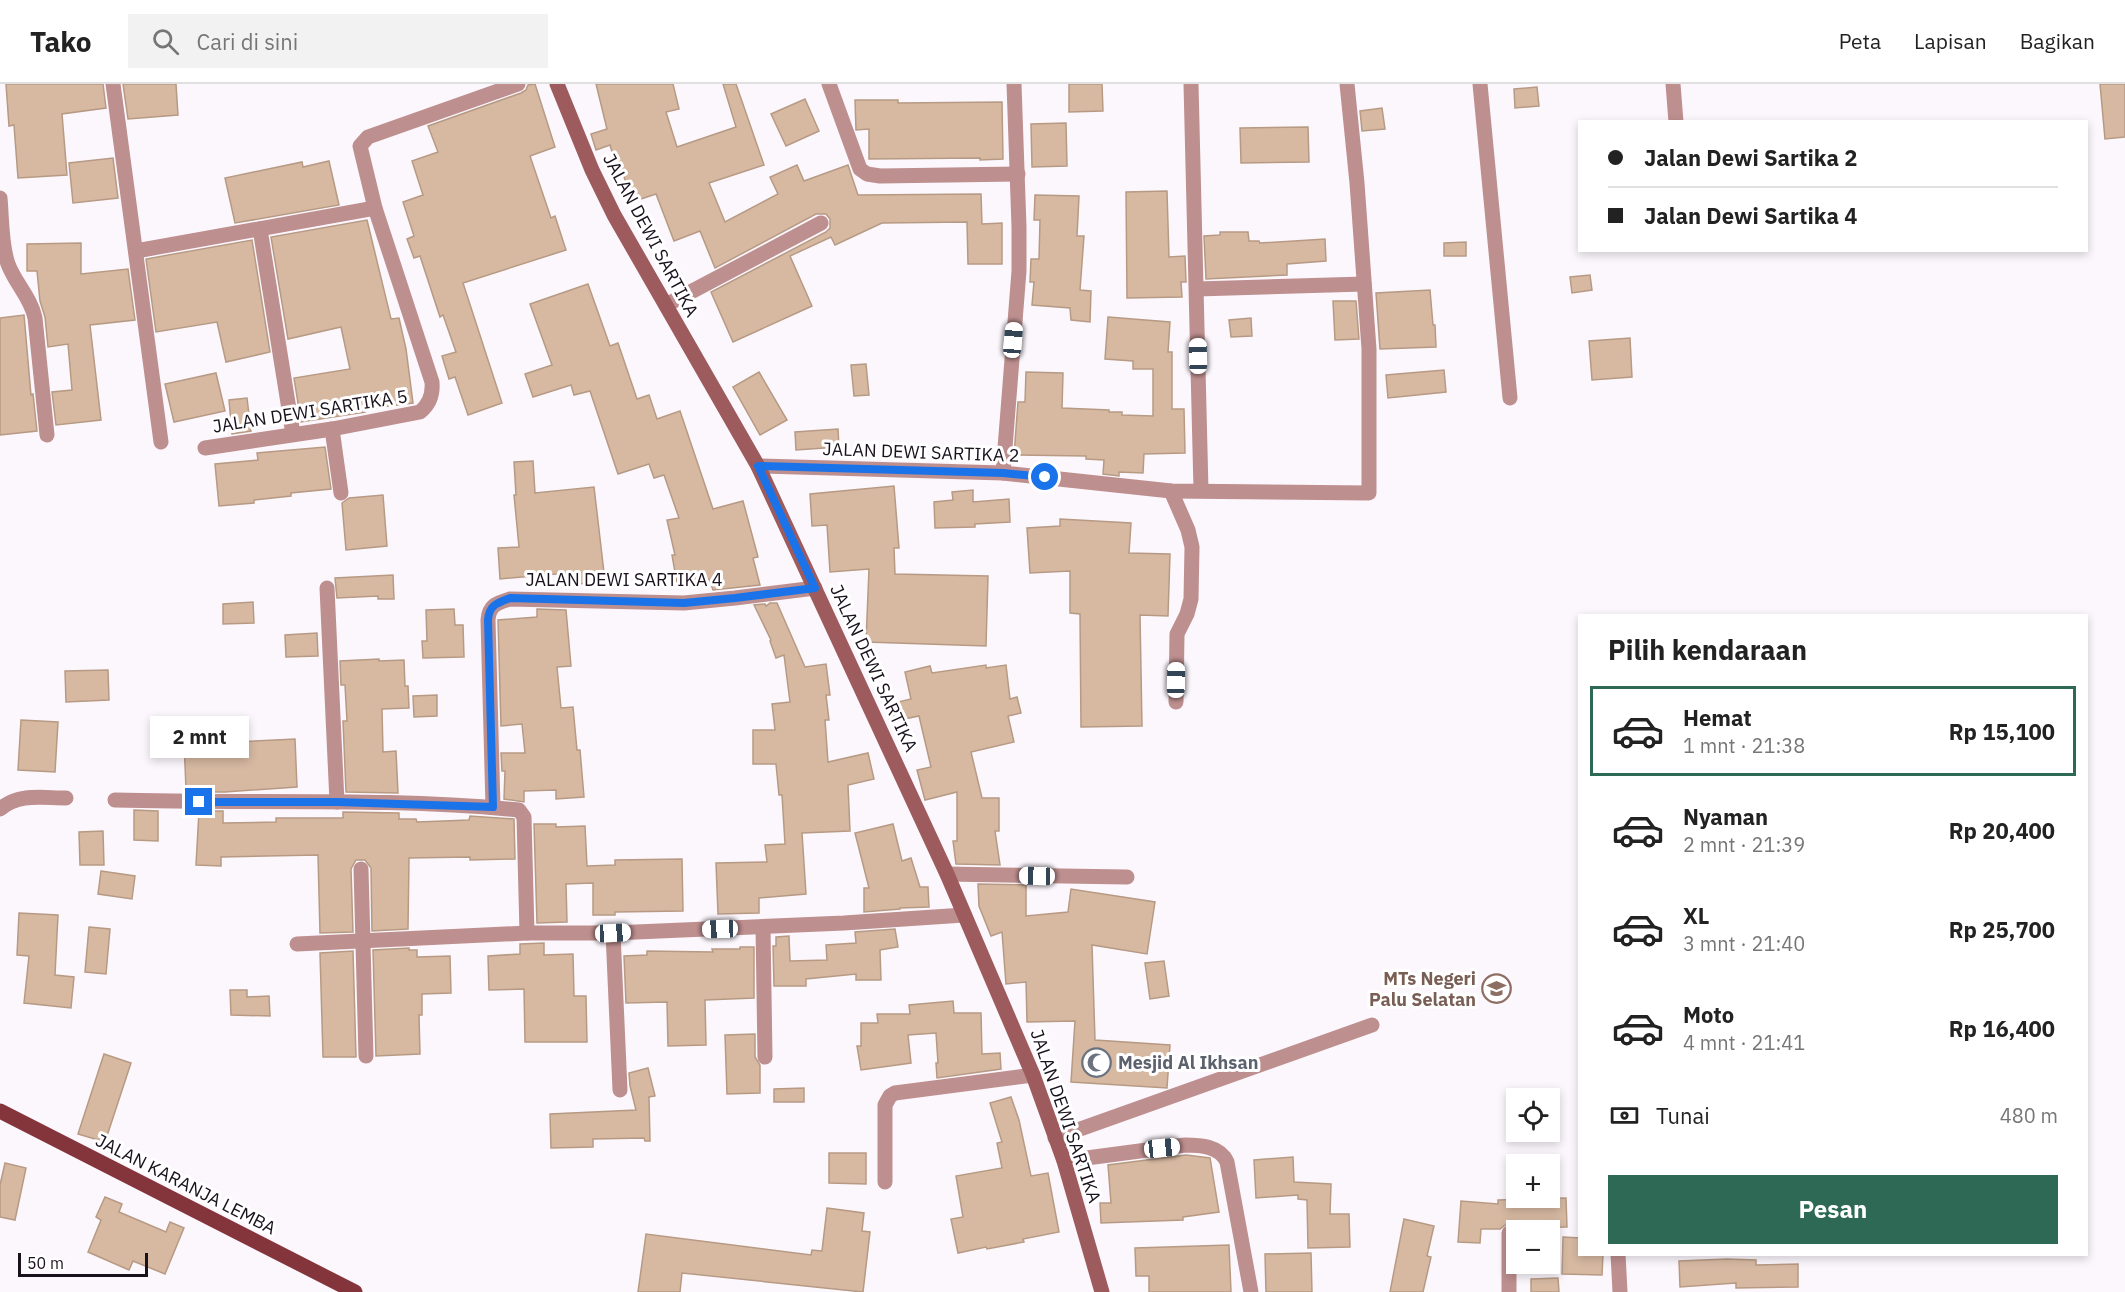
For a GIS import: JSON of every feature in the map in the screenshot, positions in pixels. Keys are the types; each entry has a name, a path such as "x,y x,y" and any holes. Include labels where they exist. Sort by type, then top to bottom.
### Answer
{"main road":[{"name":"JALAN DEWI SARTIKA","path":"556,84 606,200 758,466 947,874 1033,1075 1064,1161 1102,1292"},
{"name":"JALAN KARANJA LEMBA","path":"0,1111 355,1292"}],"street":[{"path":"113,84 161,442"},
{"name":"JALAN DEWI SARTIKA 5","path":"205,448 333,429 420,412 431,399 432,382 375,208 360,150 363,140 424,116 518,84"},
{"path":"829,84 860,169 867,174 880,176 1018,174"},
{"path":"1003,473 1019,271 1014,84"},
{"path":"1191,84 1201,490"},
{"path":"1197,289 1364,284 1347,84"},
{"path":"1480,84 1510,398"},
{"path":"1673,84 1676,120"},
{"path":"0,198 8,266 32,305 35,318 47,435"},
{"path":"136,251 375,208"},
{"path":"666,305 821,223"},
{"path":"260,229 293,434"},
{"name":"JALAN DEWI SARTIKA 2","path":"758,466 1003,473 1171,491 1369,493 1369,349 1364,284"},
{"path":"333,429 341,493"},
{"path":"1171,491 1188,530 1192,547 1191,599 1187,614 1177,634 1176,702"},
{"path":"327,588 337,802"},
{"name":"JALAN DEWI SARTIKA 4","path":"493,807 488,612 495,603 510,598 684,603 815,588"},
{"path":"0,809 12,801 29,797 66,798"},
{"path":"115,800 337,802 493,807 519,810 523,814 527,933"},
{"path":"361,869 366,1056"},
{"path":"947,874 1127,877"},
{"path":"297,944 527,933 613,933 763,927 964,915"},
{"path":"763,927 765,1057"},
{"path":"613,933 620,1090"},
{"path":"1055,1138 1372,1025"},
{"path":"885,1182 885,1105 890,1096 1033,1075"},
{"path":"1064,1161 1185,1145 1200,1146 1223,1155 1227,1162 1251,1292"},
{"path":"1618,1256 1620,1292"},
{"path":"1509,1274 1509,1292"}],"building":[{"path":"6,84 103,84 106,108 62,114 67,175 18,178 14,125 9,126"},
{"path":"123,84 176,84 178,115 128,119"},
{"path":"535,84 555,147 530,156 551,218 555,216 566,250 463,283 502,403 468,415 455,377 449,379 442,356 456,352 443,315 440,317 420,256 414,258 407,239 414,236 403,202 423,195 412,161 438,152 428,126 521,93 528,85"},
{"path":"596,84 673,84 679,109 666,112 677,147 736,127 723,84 736,84 764,165 709,183 725,222 778,194 770,177 797,165 804,181 848,165 858,195 981,194 982,224 1002,223 1002,264 968,264 967,222 882,223 835,245 831,237 790,256 812,306 733,342 711,292 826,232 830,228 830,219 826,214 816,214 715,268 700,231 674,241 656,194 632,202 620,164 616,165 610,145 596,150 591,134 607,129"},
{"path":"1069,84 1102,84 1103,111 1069,112"},
{"path":"2100,84 2125,84 2125,137 2105,139"},
{"path":"1537,87 1539,106 1515,108 1514,89"},
{"path":"805,99 819,131 786,146 771,114"},
{"path":"855,100 898,100 898,103 1002,102 1003,159 869,159 869,129 856,130"},
{"path":"1382,108 1385,129 1362,131 1360,111"},
{"path":"1066,123 1067,166 1032,167 1031,124"},
{"path":"1308,127 1309,162 1241,163 1240,128"},
{"path":"113,158 118,198 73,203 69,163"},
{"path":"329,161 339,205 235,223 225,178 302,162 303,167"},
{"path":"1167,191 1169,257 1185,256 1186,282 1181,282 1182,297 1127,298 1126,192"},
{"path":"1035,195 1079,196 1077,236 1084,236 1080,290 1091,291 1090,322 1071,320 1070,308 1032,305 1034,282 1030,282 1031,259 1039,259 1040,220 1034,220"},
{"path":"367,220 391,319 399,318 406,349 413,403 365,409 365,412 301,422 294,378 350,369 341,327 288,339 271,237"},
{"path":"1220,232 1248,232 1249,241 1260,243 1325,239 1326,261 1287,264 1287,275 1206,279 1204,236 1220,235"},
{"path":"252,240 270,352 226,362 217,322 156,332 146,259"},
{"path":"1466,242 1466,256 1444,256 1444,243"},
{"path":"81,243 81,274 128,269 135,320 90,325 101,420 56,425 52,392 72,390 68,344 48,347 37,271 27,271 27,244"},
{"path":"1590,275 1592,290 1572,293 1570,277"},
{"path":"588,284 610,346 618,343 637,399 649,395 657,419 680,411 713,509 743,501 758,557 753,558 760,585 713,590 709,579 677,584 672,555 675,555 667,520 679,518 664,475 654,478 649,464 618,474 590,391 574,395 571,385 533,397 525,374 552,365 530,304"},
{"path":"1430,290 1436,347 1380,349 1376,293"},
{"path":"1333,301 1356,301 1359,339 1335,340"},
{"path":"24,315 31,395 33,394 37,431 0,435 0,318"},
{"path":"1108,317 1170,322 1168,352 1172,352 1172,409 1184,409 1185,453 1144,454 1143,473 1119,472 1119,476 1103,474 1104,460 1086,459 1086,456 1014,455 1018,402 1025,402 1026,372 1063,373 1062,408 1109,410 1109,412 1122,412 1122,415 1153,416 1153,369 1133,369 1133,361 1105,359"},
{"path":"1251,318 1252,336 1231,337 1229,320"},
{"path":"1630,338 1632,377 1592,380 1589,341"},
{"path":"866,364 869,395 854,396 851,365"},
{"path":"1444,370 1446,392 1388,398 1386,375"},
{"path":"759,372 787,420 760,435 733,387"},
{"path":"216,373 225,411 174,422 165,384"},
{"path":"247,398 251,431 232,434 229,400"},
{"path":"838,429 839,447 796,450 795,432"},
{"path":"325,447 331,489 291,493 291,496 254,500 254,503 219,506 215,464 258,460 257,453"},
{"path":"533,461 535,493 594,487 605,581 570,585 568,573 500,579 498,548 519,547 514,495 516,495 514,462"},
{"path":"894,486 899,548 894,548 895,574 988,576 986,646 866,642 869,569 830,572 827,525 812,526 810,494"},
{"path":"973,490 973,502 1009,499 1010,522 975,524 975,527 935,528 934,502 953,500 952,492"},
{"path":"383,495 387,546 346,550 342,503 349,498"},
{"path":"1060,519 1131,523 1129,553 1170,554 1168,616 1140,615 1142,726 1081,727 1080,614 1070,613 1070,571 1030,573 1027,528 1060,526"},
{"path":"393,575 394,599 378,599 378,596 337,598 335,578"},
{"path":"253,602 254,623 223,624 223,604"},
{"path":"770,603 777,603 805,667 826,664 830,695 826,695 829,720 825,720 828,762 868,753 874,779 848,785 850,831 802,833 806,894 759,898 759,913 718,914 716,863 767,862 765,845 785,844 782,795 779,795 776,764 753,764 753,730 775,730 772,704 790,702 784,655 776,658 771,640 754,605 765,604 766,606"},
{"path":"454,609 455,625 463,625 464,657 423,658 422,641 427,641 426,610"},
{"path":"537,609 566,610 571,666 557,667 561,708 573,707 584,797 556,799 556,790 524,791 524,802 504,799 505,771 502,771 501,753 525,753 522,724 501,726 498,620 537,617"},
{"path":"317,633 318,656 286,657 285,635"},
{"path":"379,659 379,661 404,660 405,686 408,686 409,708 382,709 383,752 396,751 398,793 346,792 343,721 347,721 345,685 341,685 340,661"},
{"path":"986,665 986,668 1006,665 1010,699 1017,697 1021,713 1008,716 1014,742 971,752 982,798 999,798 999,831 995,831 1000,865 956,864 953,841 957,841 957,792 925,800 917,770 931,767 919,716 890,722 886,705 911,699 905,672 930,666 932,673"},
{"path":"108,670 109,700 66,702 65,671"},
{"path":"437,695 437,716 414,717 413,696"},
{"path":"21,720 58,722 55,772 18,770"},
{"path":"214,737 234,737 234,742 295,739 297,787 225,792 200,792 200,788 186,789 184,741 214,739"},
{"path":"134,810 158,811 158,841 134,840"},
{"path":"199,811 223,811 223,823 276,822 276,818 343,818 343,812 399,813 399,819 416,819 417,822 469,820 470,816 514,819 515,859 409,858 408,929 372,931 371,868 365,860 356,860 351,869 353,932 320,933 318,855 221,857 221,866 196,865"},
{"path":"534,824 556,824 556,827 585,826 587,866 615,865 615,860 682,859 683,911 615,912 615,915 593,915 593,883 566,884 567,922 537,923"},
{"path":"893,824 902,861 911,858 920,887 928,887 929,907 864,912 864,888 869,888 855,833"},
{"path":"103,831 104,865 80,865 79,832"},
{"path":"101,871 135,876 132,899 98,894"},
{"path":"978,884 1026,885 1026,916 1068,912 1071,889 1155,902 1147,954 1092,945 1095,1040 1170,1045 1167,1088 1071,1082 1075,1021 1027,1022 1026,982 1006,984 1002,932 991,936 979,906"},
{"path":"19,913 58,915 55,975 74,977 71,1008 24,1003 29,956 17,955"},
{"path":"89,927 110,929 106,974 85,972"},
{"path":"895,929 898,947 880,950 881,980 856,980 856,974 806,979 806,986 774,986 773,946 776,946 776,937 789,936 790,961 827,960 826,945 856,943 855,932"},
{"path":"544,943 544,955 573,954 574,996 586,996 587,1042 525,1042 524,989 489,990 488,956 520,954 520,944"},
{"path":"740,947 754,947 754,998 705,1000 706,1045 668,1046 667,1002 626,1003 624,956 647,955 647,951 713,952 712,949 740,949"},
{"path":"409,948 409,950 417,950 417,957 450,956 451,993 422,994 422,1015 419,1015 420,1054 376,1056 373,950"},
{"path":"353,951 356,1057 323,1057 320,953"},
{"path":"1164,961 1169,996 1150,999 1145,963"},
{"path":"230,990 247,990 247,997 269,996 270,1016 231,1015"},
{"path":"953,1001 954,1013 981,1013 982,1054 1000,1053 1001,1069 937,1078 936,1033 908,1035 911,1063 861,1070 857,1046 861,1046 861,1023 878,1023 877,1014 910,1014 909,1005"},
{"path":"755,1034 755,1057 760,1065 760,1093 727,1094 725,1035"},
{"path":"104,1054 131,1063 105,1142 78,1134"},
{"path":"648,1068 655,1096 649,1097 650,1141 645,1141 644,1138 593,1139 593,1147 551,1148 550,1114 636,1110 629,1073"},
{"path":"804,1088 804,1102 774,1102 774,1089"},
{"path":"1011,1097 1019,1120 1031,1176 1048,1173 1059,1232 1023,1239 1024,1242 958,1253 951,1219 963,1217 956,1176 1002,1168 997,1143 1002,1142 990,1103"},
{"path":"829,1153 866,1153 866,1184 829,1183"},
{"path":"1186,1155 1210,1158 1219,1212 1183,1217 1183,1220 1101,1223 1100,1203 1111,1203 1108,1165"},
{"path":"1293,1157 1294,1182 1331,1184 1330,1214 1349,1214 1350,1247 1308,1248 1307,1200 1298,1199 1298,1195 1256,1198 1254,1160"},
{"path":"5,1163 26,1168 15,1220 0,1217 0,1185"},
{"path":"105,1197 122,1204 119,1212 166,1232 170,1222 184,1228 165,1274 133,1261 129,1270 88,1252 101,1220 96,1217"},
{"path":"1560,1198 1566,1198 1567,1227 1560,1227 1560,1220 1506,1220 1506,1224 1500,1229 1481,1229 1480,1243 1458,1242 1461,1201 1498,1204 1498,1200 1506,1200 1506,1208 1560,1208"},
{"path":"827,1208 864,1213 862,1231 870,1232 863,1292 682,1273 680,1292 638,1292 646,1234 811,1255 812,1250 822,1251"},
{"path":"1404,1219 1434,1226 1427,1256 1431,1257 1423,1292 1390,1292"},
{"path":"1563,1237 1578,1238 1578,1256 1603,1256 1602,1275 1562,1274"},
{"path":"1229,1245 1231,1292 1149,1292 1149,1276 1136,1276 1135,1248"},
{"path":"1311,1253 1312,1292 1266,1292 1265,1254"},
{"path":"1756,1260 1756,1265 1798,1264 1798,1287 1736,1288 1736,1283 1680,1287 1679,1261"},
{"path":"1558,1278 1559,1292 1531,1292 1531,1279"}],"place":[{"name":"MTs Negeri Palu Selatan","path":"1497,988"},
{"name":"Mesjid Al Ikhsan","path":"1097,1062"}],"route":[{"path":"199,802 337,802 493,807 488,612 495,603 510,598 684,603 815,588 758,466 1003,473 1045,477"}]}
